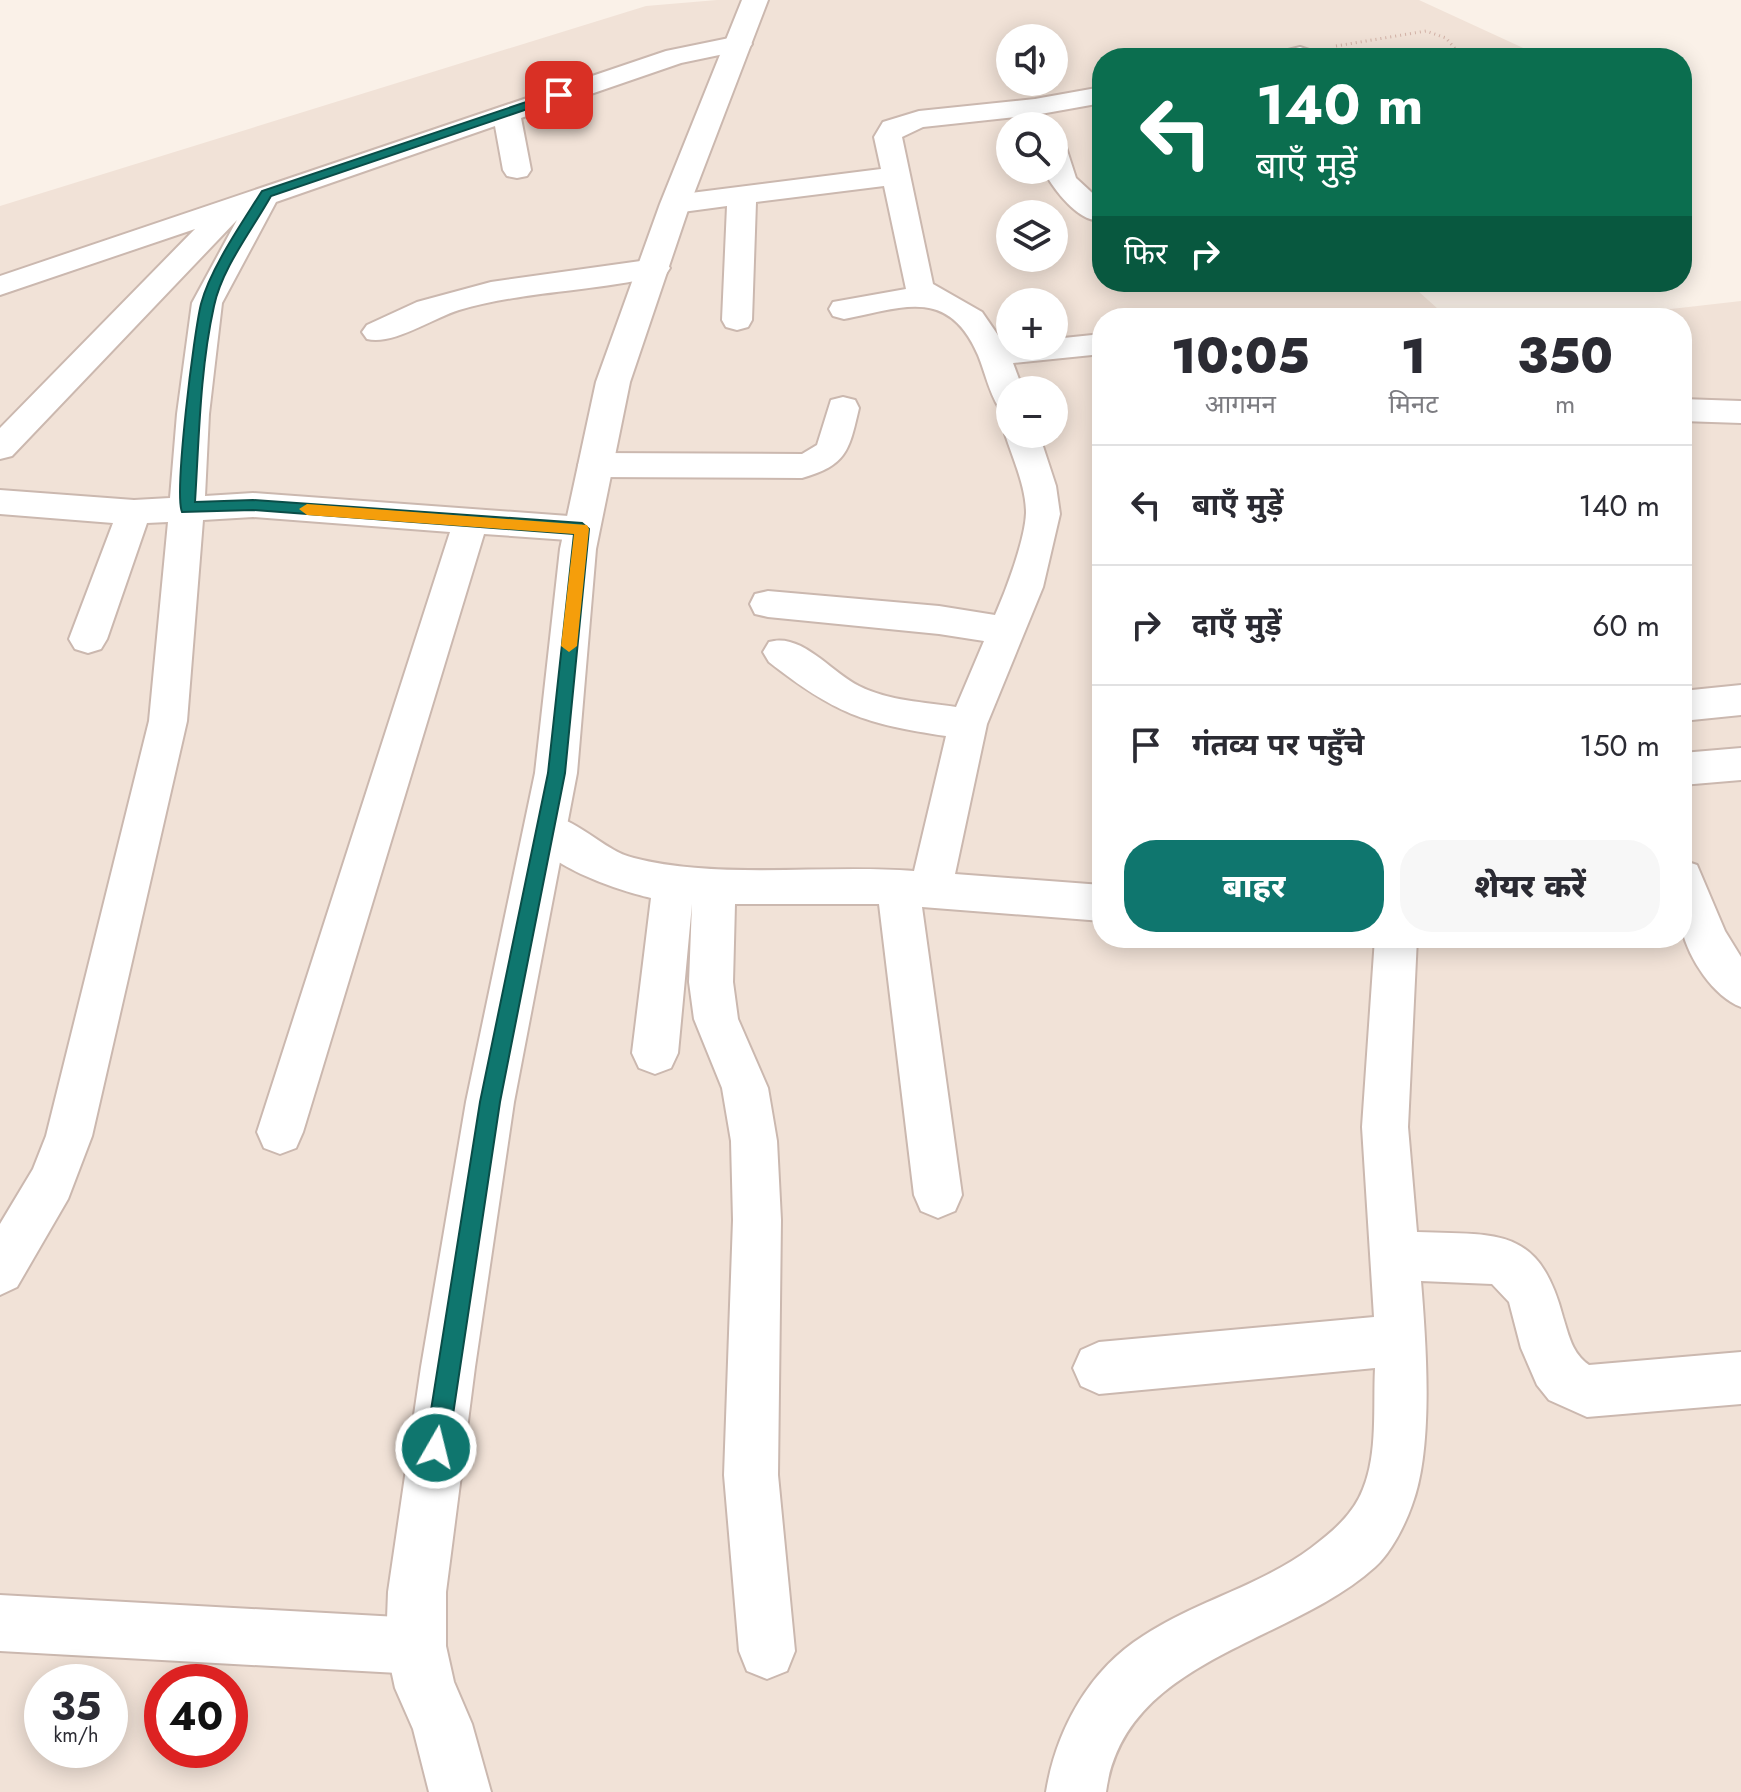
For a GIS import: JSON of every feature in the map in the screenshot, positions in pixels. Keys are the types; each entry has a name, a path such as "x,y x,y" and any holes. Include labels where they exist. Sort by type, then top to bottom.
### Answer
{"street":[{"path":"0,286 675,56 749,16"},
{"path":"460,1792 442,1724 425,1688 416,1646 417,1592 455,1320 490,1102 556,773 582,529 613,382 675,204 749,16"},
{"path":"1052,112 1092,98"},
{"path":"506,112 517,170"},
{"path":"925,295 918,285 888,137 893,128 906,122 996,118"},
{"path":"675,204 895,176"},
{"path":"1066,184 1092,208"},
{"path":"737,320 742,196"},
{"path":"0,448 250,199"},
{"path":"0,1270 51,1183 73,1120 168,721 179,623 196,387 207,303 250,199"},
{"path":"378,332 428,309 491,291 655,268"},
{"path":"844,309 925,295 960,309 976,324 994,355 1001,376"},
{"path":"994,355 1092,345"},
{"path":"595,465 802,466 820,462 830,454 843,408"},
{"path":"1692,410 1741,412"},
{"path":"938,1195 914,889 968,724 1032,563 1043,514 1039,486 1027,448"},
{"path":"0,502 134,512 253,505 582,529"},
{"path":"88,639 134,512"},
{"path":"280,1132 470,522"},
{"path":"768,604 939,620 1007,631"},
{"path":"782,652 848,698 868,705 968,724"},
{"path":"1692,705 1741,700"},
{"path":"1692,768 1741,764"},
{"path":"545,829 610,870 693,886 914,889 1092,902"},
{"path":"655,1053 693,886"},
{"path":"693,886 716,1019 745,1088 754,1141 757,1220 751,1475 767,1651"},
{"path":"1692,899 1723,966 1731,980 1741,987"},
{"path":"1076,1792 1081,1758 1110,1704 1162,1656 1312,1581 1358,1546 1387,1501 1397,1457 1401,1340 1385,1127 1395,948"},
{"path":"1395,1255 1498,1260 1514,1265 1528,1283 1558,1376 1571,1388 1587,1391 1741,1378"},
{"path":"1099,1368 1401,1340"},
{"path":"0,1623 416,1646"}],"path":[{"path":"1325,48 1426,31 1446,38 1454,48"}],"shaded area":[{"path":"717,0 1419,0 1523,48 1092,48 1092,292 1419,292 1437,308 1092,308 1092,948 1692,948 1692,308 1680,308 1741,301 1741,1792 0,1792 0,206 646,6"}],"slow traffic":[{"path":"307,509 582,529 569,646"}],"route":[{"path":"436,1448 490,1102 556,773 582,529 253,505 187,508 193,414 207,303 266,194 559,95"}]}
